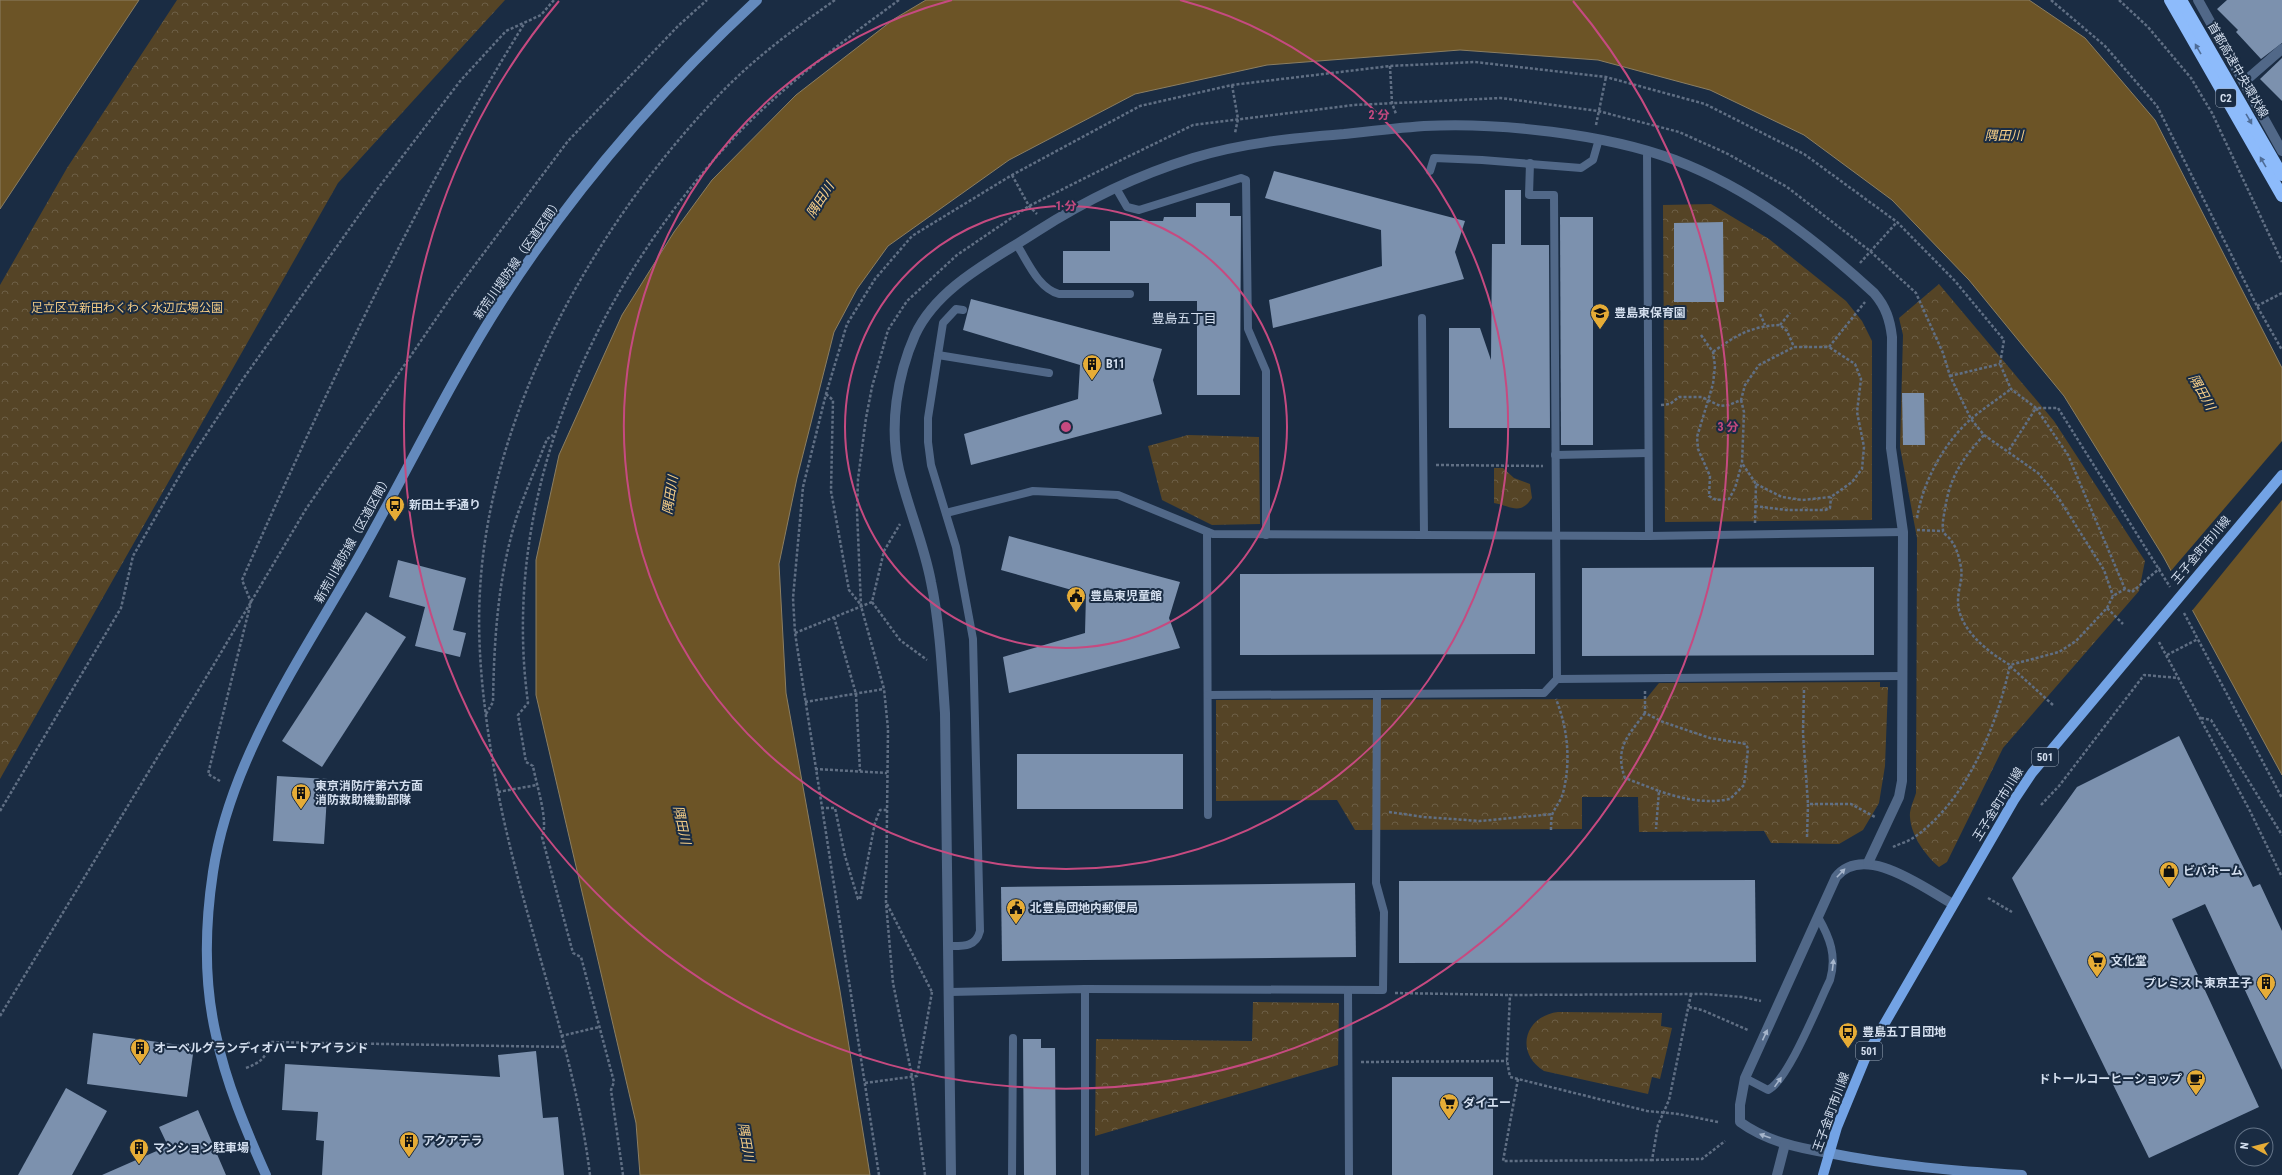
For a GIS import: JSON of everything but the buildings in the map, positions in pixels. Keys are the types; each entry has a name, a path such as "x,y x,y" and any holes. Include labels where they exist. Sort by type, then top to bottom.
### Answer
{"highway":[{"name":"首都高速中央環状線","path":"2170,0 2282,196"},
{"name":"首都高速中央環状線","path":"2181,0 2282,175"}],"main road":[{"name":"王子金町市川線","path":"1823,1175 1850,1091 1867,1054 2014,800 2032,773 2282,475"}],"street":[{"name":"新荒川堤防線（区道区間）","path":"266,1175 230,1085 215,1033 208,984 208,931 213,871 228,807 251,752 280,695 383,514 460,371 503,298 604,159 710,44 757,0"},
{"path":"2198,0 2282,151"},
{"path":"2244,82 2282,48"},
{"path":"951,1175 950,946 945,713 942,660 932,585 900,473 895,433 898,396 907,357 923,320 935,304 959,284 1058,218 1116,188 1154,171 1214,152 1247,145 1306,137 1427,126 1514,129 1599,139 1647,151 1675,160 1714,177 1774,212 1814,241 1873,291 1884,305 1890,321 1892,337 1891,448 1903,532 1902,781 1899,797 1868,864"},
{"path":"1953,904 1895,872 1868,864 1858,863 1842,870 1836,877 1745,1078 1740,1105 1740,1122 1754,1132 1785,1144 1863,1160 1940,1170 2022,1175"},
{"path":"1777,1175 1785,1144"}],"lane":[{"path":"1430,171 1434,158 1530,163 1576,168 1586,166 1593,160 1599,139"},
{"path":"1647,151 1649,536"},
{"path":"1208,695 1544,693 1557,679 1554,195 1529,195 1530,163"},
{"path":"1116,188 1127,207 1139,210 1241,178 1246,180 1248,329 1266,371 1266,535"},
{"path":"1017,245 1041,283 1051,292 1059,294 1130,294"},
{"path":"950,946 968,946 974,943 978,938 981,923 974,645 966,592 946,513 931,465 928,442 928,418 943,323 956,309 963,310"},
{"path":"1422,318 1424,535"},
{"path":"938,355 1049,373"},
{"path":"1555,455 1648,453"},
{"path":"946,513 1033,491 1118,495 1212,534 1649,536 1903,532"},
{"path":"1207,532 1208,815"},
{"path":"1557,679 1902,676"},
{"path":"950,992 1085,989 1383,990 1384,912 1376,883 1377,694"},
{"path":"1745,1078 1768,1090 1775,1087 1796,1053 1830,980 1834,967 1834,954 1818,917"},
{"path":"1085,989 1085,1175"},
{"path":"1348,990 1349,1175"},
{"path":"1012,1175 1013,1038"}],"path":[{"path":"0,811 121,608 133,556 184,468 243,379 379,187 461,80 506,31 541,15 554,0"},
{"path":"0,1016 306,509 448,301 568,141 678,26 707,0"},
{"path":"590,1175 584,1132 564,1047 514,860 498,792 486,715 481,660 480,609 482,569 489,519 500,471 515,425 553,333 595,255 644,181 719,94 753,63 803,22 834,0"},
{"path":"623,1175 610,1090 614,1082 581,957 573,953 542,837 545,829 533,766 526,762 518,715 528,703 523,651 523,594 534,506 554,434 601,322 653,238 681,200 718,156 779,95 829,52 899,0"},
{"path":"2051,0 2105,46 2157,106 2257,306 2282,350"},
{"path":"2119,0 2148,28 2191,78 2212,113 2282,262"},
{"path":"220,781 208,774 251,602 242,580 306,438 378,290 486,87 524,24"},
{"path":"879,1175 795,633 793,598 803,487 826,394 847,324 875,279 912,236 1012,175 1140,106 1232,85 1390,66 1475,62 1606,77 1705,104 1804,154 1897,222 1955,281 2004,340 2000,364 2011,389 2036,408 2068,455 2125,589 2132,592 2160,568"},
{"path":"1390,66 1394,114"},
{"path":"1598,111 1606,77"},
{"path":"1232,85 1238,119 1237,133"},
{"path":"925,1175 912,1076 893,983 886,903 888,729 884,689 861,606 858,559 858,479 872,387 888,330 907,301 956,255 1028,206 1193,125 1354,105 1501,98 1598,111 1679,132 1726,153 1787,187 1870,251 1916,293 1943,353 1950,376 1971,419 1984,435 2009,450 2038,473 2056,494 2104,570 2113,596"},
{"path":"1012,175 1028,206"},
{"path":"1870,251 1897,222"},
{"path":"1829,347 1873,291"},
{"path":"2257,306 2282,293"},
{"path":"1780,325 1790,313"},
{"path":"1760,314 1765,325"},
{"path":"1713,352 1731,339 1755,327 1765,325 1780,325 1786,331 1794,347"},
{"path":"1700,335 1713,352 1715,366 1709,399 1697,437 1698,449 1710,476 1709,496 1716,500 1729,499 1736,488 1742,463 1744,412 1741,400 1745,385 1759,366 1794,347 1829,347 1856,364 1861,379 1857,412 1864,447 1862,469 1852,482 1831,497 1802,500 1782,497 1756,484 1742,463"},
{"path":"1950,376 2000,364"},
{"path":"1943,531 1914,530 1919,506 1931,472 1942,454 1971,419 2011,389"},
{"path":"826,394 833,400 831,491 849,590 861,606"},
{"path":"1648,405 1670,404 1679,397 1702,397 1709,399 1720,406 1729,406 1741,400"},
{"path":"2009,450 2036,408"},
{"path":"2036,408 2058,408 2160,568 2174,594"},
{"path":"486,715 493,702 498,609 510,543 517,516 547,439 554,434"},
{"path":"1984,435 1964,457 1956,471 1946,502 1943,531 1958,553 1962,573 1958,602 1970,632 1982,644 2010,665 2053,705"},
{"path":"1431,465 1555,466"},
{"path":"1755,527 1756,484"},
{"path":"1755,506 1786,510 1825,510 1830,508 1831,497"},
{"path":"914,518 901,524 884,551 872,602 900,640 926,660 942,660"},
{"path":"2010,665 2059,652 2076,641 2107,608 2113,596 2125,589"},
{"path":"795,633 872,602"},
{"path":"2181,607 2282,798"},
{"path":"2107,608 2123,624"},
{"path":"834,617 856,694 860,771"},
{"path":"2167,655 2198,639"},
{"path":"2159,642 2180,678 2250,810 2282,877"},
{"path":"1893,847 1912,838 1938,816 1963,783 1993,727 2002,700 2010,665"},
{"path":"2040,805 2059,786 2144,675 2180,678"},
{"path":"1804,686 1803,733 1808,804 1807,837"},
{"path":"1645,687 1645,713 1623,744 1621,768 1625,778 1676,797 1701,801 1730,799 1744,785 1748,749 1746,744 1710,738 1662,722 1645,713"},
{"path":"805,702 884,689"},
{"path":"1550,830 1553,814 1558,806 1563,792 1568,756 1566,732 1556,698"},
{"path":"2201,718 2211,720 2282,835"},
{"path":"815,769 887,773"},
{"path":"498,792 536,785"},
{"path":"1656,829 1659,791"},
{"path":"1808,804 1851,804 1878,818"},
{"path":"821,808 835,808 845,856 858,899 860,899 875,822 880,810 887,810"},
{"path":"1376,810 1424,817 1480,820 1553,814"},
{"path":"1988,898 2012,912"},
{"path":"865,1082 917,1076 932,992 886,903"},
{"path":"932,992 950,992"},
{"path":"1393,993 1510,995 1691,994 1742,997 1761,1002"},
{"path":"1652,1160 1658,1125 1669,1100 1691,994"},
{"path":"1510,995 1507,1061 1510,1077 1663,1113 1678,1114 1718,1122"},
{"path":"1689,1007 1702,1010 1748,1030"},
{"path":"561,1036 599,1026"},
{"path":"246,1068 257,1064 264,1058 268,1042 564,1047"},
{"path":"1358,1062 1507,1061"},
{"path":"1518,1079 1503,1161 1702,1159 1725,1141"}],"green space":[{"name":"足立区立新田わくわく水辺広場公園","path":"177,0 505,0 338,183 0,779 0,285 67,168"},
{"path":"1711,204 1769,239 1846,301 1862,321 1872,341 1872,520 1665,522 1663,205"},
{"path":"1939,284 2054,421 2145,561 2139,591 2003,748 1947,862 1939,867 1920,845 1913,831 1910,817 1911,808 1916,793 1917,538 1900,447 1903,335 1899,318"},
{"path":"1188,435 1259,437 1260,524 1212,525 1162,500 1148,446"},
{"path":"1494,468 1503,468 1514,478 1530,484 1532,498 1528,504 1523,507 1515,508 1494,503"},
{"path":"1880,682 1880,687 1888,687 1885,766 1879,803 1863,830 1839,844 1771,843 1764,831 1639,832 1638,797 1582,797 1582,829 1355,830 1337,800 1216,801 1216,700 1646,699 1659,683"},
{"path":"1253,1002 1339,1003 1338,1065 1095,1136 1096,1039 1252,1041"},
{"path":"1558,1012 1662,1013 1661,1026 1672,1028 1660,1079 1652,1077 1648,1094 1544,1071 1535,1063 1529,1054 1527,1036 1531,1027 1538,1020 1547,1015"}],"water":[{"path":"0,0 139,0 0,209"},
{"name":"隅田川","path":"926,0 2029,0 2085,38 2155,120 2282,368 2282,775 2163,556 2064,396 1969,280 1892,200 1804,135 1710,90 1598,60 1460,50 1267,65 1135,94 1009,160 888,246 857,289 834,332 797,478 779,564 786,693 840,991 870,1175 640,1175 636,1123 536,695 536,560 559,455 622,315 674,232 712,180 796,95 894,19"}],"pier":[{"path":"2282,441 2282,500 2191,612 2170,572"}],"place":[{"name":"豊島東保育園","path":"1600,330"},
{"name":"B11","path":"1092,381"},
{"name":"新田土手通り","path":"395,522"},
{"name":"豊島東児童館","path":"1076,613"},
{"name":"東京消防庁第六方面 消防救助機動部隊","path":"301,810"},
{"name":"ビバホーム","path":"2169,888"},
{"name":"北豊島団地内郵便局","path":"1016,925"},
{"name":"文化堂","path":"2097,978"},
{"name":"プレミスト東京王子","path":"2266,1000"},
{"name":"豊島五丁目団地","path":"1848,1049"},
{"name":"オーベルグランディオハートアイランド","path":"140,1065"},
{"name":"ドトールコーヒーショップ","path":"2196,1096"},
{"name":"ダイエー","path":"1449,1120"},
{"name":"アクアテラ","path":"409,1158"},
{"name":"マンション駐車場","path":"139,1165"}],"district":[{"name":"豊島五丁目","path":"1184,318"}]}
